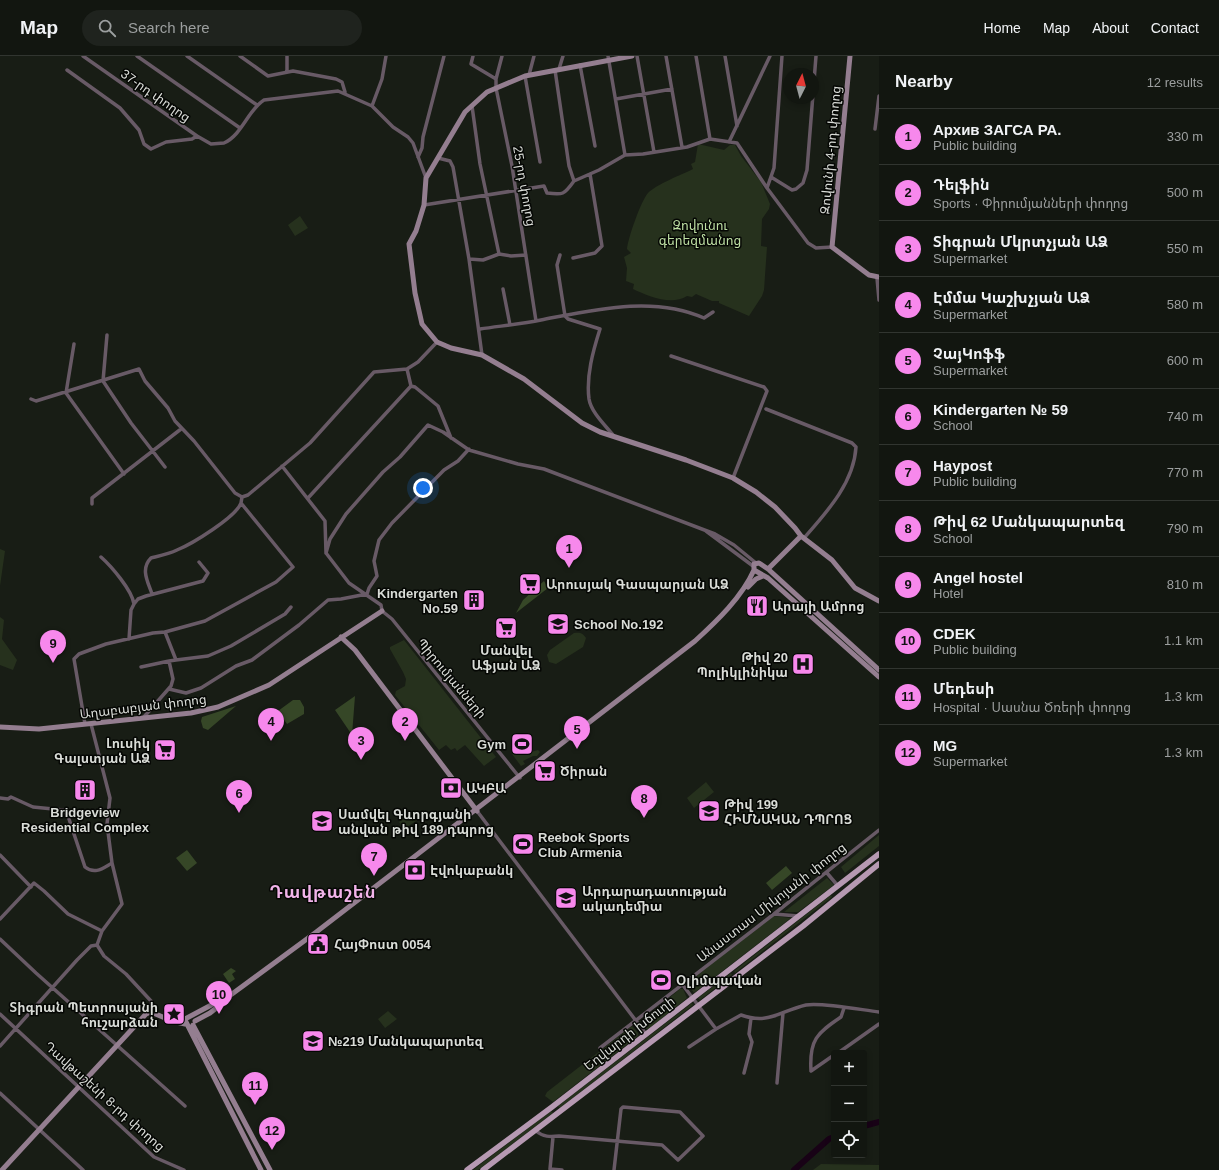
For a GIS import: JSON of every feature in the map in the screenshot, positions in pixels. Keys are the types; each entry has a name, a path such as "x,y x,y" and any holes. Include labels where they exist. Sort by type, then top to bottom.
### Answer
{"main road":[{"name":"Եղվարդի խճուղի","path":"467,1170 552,1107 879,854"},
{"name":"Եղվարդի խճուղի","path":"483,1170 699,1006 879,864"},
{"path":"848,878 854,885"},
{"path":"552,1107 557,1115"}],"street":[{"name":"37-րդ փողոց","path":"83,56 197,136 211,144 224,143 240,128 257,104"},
{"path":"137,56 240,128"},
{"path":"187,56 257,104 272,98 313,95 338,91 345,92 372,106 393,127 408,137 413,143 426,178 424,205 416,231 409,244 419,315 424,329 437,342 452,348 482,355 524,379 582,423 733,478 761,496 795,528 802,537 832,560 855,588 879,601"},
{"path":"240,56 268,76 288,72 304,72 336,79 342,82 345,92"},
{"path":"287,56 288,72"},
{"path":"372,106 382,79 386,56"},
{"path":"418,157 422,148 423,138 444,56"},
{"path":"473,56 471,64 496,79"},
{"name":"25-րդ փողոց","path":"502,56 496,79 496,88 504,121 536,321"},
{"path":"534,56 527,75 540,162"},
{"path":"562,56 557,69 569,166 574,181"},
{"path":"426,178 460,120 480,98 496,88 527,75 608,58 632,56"},
{"path":"637,56 654,152"},
{"path":"666,56 682,147"},
{"path":"696,56 710,139"},
{"path":"725,56 738,126"},
{"path":"730,142 770,56"},
{"path":"767,188 774,168 782,56"},
{"path":"772,177 792,190 796,189 804,180 808,158 816,56"},
{"name":"Զովունի 4-րդ փողոց","path":"832,247 850,56"},
{"path":"608,58 625,155"},
{"path":"580,65 595,146"},
{"path":"67,70 120,108 139,130 142,140 148,148 151,149 166,142 192,139 197,136"},
{"path":"616,99 672,89"},
{"path":"875,129 879,96"},
{"path":"472,106 480,164 492,227 499,254"},
{"path":"424,205 544,186 547,193 562,194 566,192 574,181 625,155 682,147 710,139 730,142 737,144 767,188 808,243 816,248 832,247 869,274 878,277 879,300"},
{"path":"438,158 450,161 459,199 480,329 482,355"},
{"path":"573,258 596,253 602,246 590,174"},
{"path":"469,259 483,260 499,254 511,256 526,255"},
{"path":"560,255 557,265 564,316 568,319 600,329 590,365 589,400 596,414 613,435"},
{"path":"502,289 510,325"},
{"path":"480,329 642,305 690,311 704,318 713,312"},
{"path":"107,335 102,381 131,423 165,467"},
{"path":"31,399 36,401 66,393 139,369 145,381 182,429 194,441 235,494 242,497 248,495 310,444 374,372 407,369 418,362 437,342"},
{"path":"74,344 66,393 124,474"},
{"path":"671,356 764,387 767,391 733,478"},
{"path":"407,369 411,386"},
{"path":"411,386 415,386 438,406 451,438"},
{"path":"308,498 411,386"},
{"path":"2,1170 146,1014 151,1012 167,1019 190,1022 232,994 520,778 700,640 719,621 752,582 767,574 838,498 853,461 856,447 852,443 766,409"},
{"path":"326,553 330,539 346,514 383,472 400,456 428,425 443,432 469,449 518,464 544,469 715,534 734,545 754,566 767,574 879,670"},
{"path":"92,504 92,498 182,429"},
{"path":"169,689 186,693 201,688 236,666 252,660 299,625 328,600 367,594 377,576 374,561 379,540 392,523 440,475 458,461 469,449"},
{"path":"282,466 325,521 326,553"},
{"path":"152,594 145,574 145,567 151,558 176,551 236,513 241,504 242,497"},
{"path":"85,724 79,697 79,682 74,659 79,654 99,646 165,632 205,621 276,582 293,567 241,504"},
{"name":"Պիրումյանների","path":"326,553 349,583 381,605 382,611 392,619 520,778"},
{"path":"101,556 114,570 132,596 134,604"},
{"path":"128,639 131,610 138,599 203,581 208,573 199,562"},
{"path":"754,566 767,574 879,677"},
{"path":"520,778 702,634 743,589 754,566"},
{"path":"141,667 169,661 208,656 231,646 285,614 292,607"},
{"name":"Աղաբաբյան փողոց","path":"0,727 39,729 191,713 215,708 253,693 299,666 382,611"},
{"path":"165,632 176,660"},
{"path":"341,637 355,650 646,1034"},
{"path":"143,718 169,689 173,679 169,661"},
{"path":"91,724 110,798 107,824 112,864 122,904 102,931 97,944"},
{"path":"0,798 8,799 11,797 33,807 63,810 68,816 85,867 91,870 100,870 112,864"},
{"name":"Անաստաս Միկոյանի փողոց","path":"600,1048 827,873 879,830"},
{"path":"0,856 31,887"},
{"path":"827,873 838,886"},
{"path":"0,919 34,884 36,884 68,914 102,931"},
{"path":"774,914 798,916"},
{"path":"0,939 185,1106"},
{"path":"97,944 104,956 126,974 151,1001 151,1012"},
{"path":"0,1046 52,986 91,946 97,944"},
{"path":"682,984 716,1029"},
{"path":"689,1047 741,1015 751,1018 770,1018 806,1005 879,1012"},
{"path":"831,1057 811,1071 813,1042 824,1028 841,1017 844,1008"},
{"path":"777,1083 783,1013"},
{"name":"Դավթաշենի 8-րդ փողոց","path":"0,1014 154,1157 184,1170"},
{"path":"744,1073 752,1042 749,1034 751,1018"},
{"path":"190,1022 262,1170"},
{"path":"190,1022 270,1170"},
{"path":"842,1050 879,1024"},
{"path":"0,1093 83,1170"},
{"path":"536,1131 542,1135 553,1137 617,1141 662,1145 678,1160 703,1136 680,1112 623,1107 621,1109 617,1141 614,1170"},
{"path":"553,1137 550,1169 562,1170"}],"green space":[{"name":"Զովունու գերեզմանոց","path":"698,144 724,150 730,145 735,145 741,156 761,182 770,204 769,209 762,219 761,246 767,247 764,290 762,296 749,316 719,303 719,301 712,301 696,294 692,297 687,296 674,300 652,297 633,289 634,284 626,281 627,268 624,257 631,253 627,249 628,244 635,220 645,197 657,186 693,169 691,164 695,162"},
{"path":"300,216 308,228 295,236 288,225"},
{"path":"0,549 5,551 0,586"},
{"path":"544,581 548,588 516,613 523,600"},
{"path":"0,617 4,620 2,639 17,660 13,670 0,665"},
{"path":"574,633 581,633 586,638 583,647 556,664 549,662 547,655 550,650"},
{"path":"404,640 496,757 484,766 465,745 457,751 455,748 451,750 446,745 439,750 395,695 396,691 405,686 406,679 390,647"},
{"path":"355,696 352,735 335,710"},
{"path":"293,700 300,700 304,707 304,714 287,724 278,711"},
{"path":"236,706 208,730 203,728 201,721 202,717"},
{"path":"538,750 540,752 537,756 533,756 523,761 525,764 521,766 512,754 524,754"},
{"path":"706,782 714,792 694,808 687,798"},
{"path":"413,811 419,819 404,829 399,822"},
{"path":"879,835 879,846 845,873 841,867"},
{"path":"187,850 197,863 187,871 176,858"},
{"path":"786,866 792,873 772,890 766,883"},
{"path":"827,878 834,885 798,912 784,912"},
{"path":"831,895 832,897 735,973 734,971"},
{"path":"774,916 791,918 694,993 687,983"},
{"path":"231,968 236,971 232,974 235,979 229,983 223,974"},
{"path":"731,973 732,975 700,1000 698,998"},
{"path":"680,989 683,989 687,998 649,1029 646,1029 640,1022"},
{"path":"692,1003 693,1005 560,1108 558,1106"},
{"path":"388,1011 397,1019 385,1028 378,1019"},
{"path":"632,1026 638,1033 638,1036 553,1102 545,1096 547,1092"},
{"path":"551,1111 553,1113 478,1170 473,1170"},
{"path":"821,1164 879,1165 879,1170 813,1170"}],"waterway":[{"path":"867,1125 879,1122"},
{"path":"794,1170 831,1138"}],"place":[{"name":"Архив ЗАГСА РА.","path":"569,568"},
{"name":"Արուսյակ Գասպարյան ԱՁ","path":"530,584"},
{"name":"Kindergarten No.59","path":"474,600"},
{"name":"Արայի Ամրոց","path":"757,606"},
{"name":"School No.192","path":"558,624"},
{"name":"Մանվել Աֆյան ԱՁ","path":"506,628"},
{"name":"Angel hostel","path":"53,663"},
{"name":"Թիվ 20 Պոլիկլինիկա","path":"803,664"},
{"name":"Էմմա Կաշխչյան ԱՁ","path":"271,741"},
{"name":"Դելֆին","path":"405,741"},
{"name":"Gym","path":"522,744"},
{"name":"ՉայԿոֆֆ","path":"577,749"},
{"name":"Լուսիկ Գալստյան ԱՁ","path":"165,750"},
{"name":"Տիգրան Մկրտչյան ԱՁ","path":"361,760"},
{"name":"Ծիրան","path":"545,771"},
{"name":"ԱԿԲԱ","path":"451,788"},
{"name":"Bridgeview Residential Complex","path":"85,790"},
{"name":"Թիվ 199 ՀԻՄՆԱԿԱՆ ԴՊՐՈՑ","path":"709,811"},
{"name":"Kindergarten № 59","path":"239,813"},
{"name":"Թիվ 62 Մանկապարտեզ","path":"644,818"},
{"name":"Սամվել Գևորգյանի անվան թիվ 189 դպրոց","path":"322,821"},
{"name":"Reebok Sports Club Armenia","path":"523,844"},
{"name":"Էվոկաբանկ","path":"415,870"},
{"name":"Haypost","path":"374,876"},
{"name":"Արդարադատության ակադեմիա","path":"566,898"},
{"name":"ՀայՓոստ 0054","path":"318,944"},
{"name":"Օլիմպավան","path":"661,980"},
{"name":"Տիգրան Պետրոսյանի հուշարձան","path":"174,1014"},
{"name":"CDEK","path":"219,1014"},
{"name":"№219 Մանկապարտեզ","path":"313,1041"},
{"name":"Մեդեսի","path":"255,1105"},
{"name":"MG","path":"272,1150"}],"district":[{"name":"Դավթաշեն","path":"323,892"}]}
